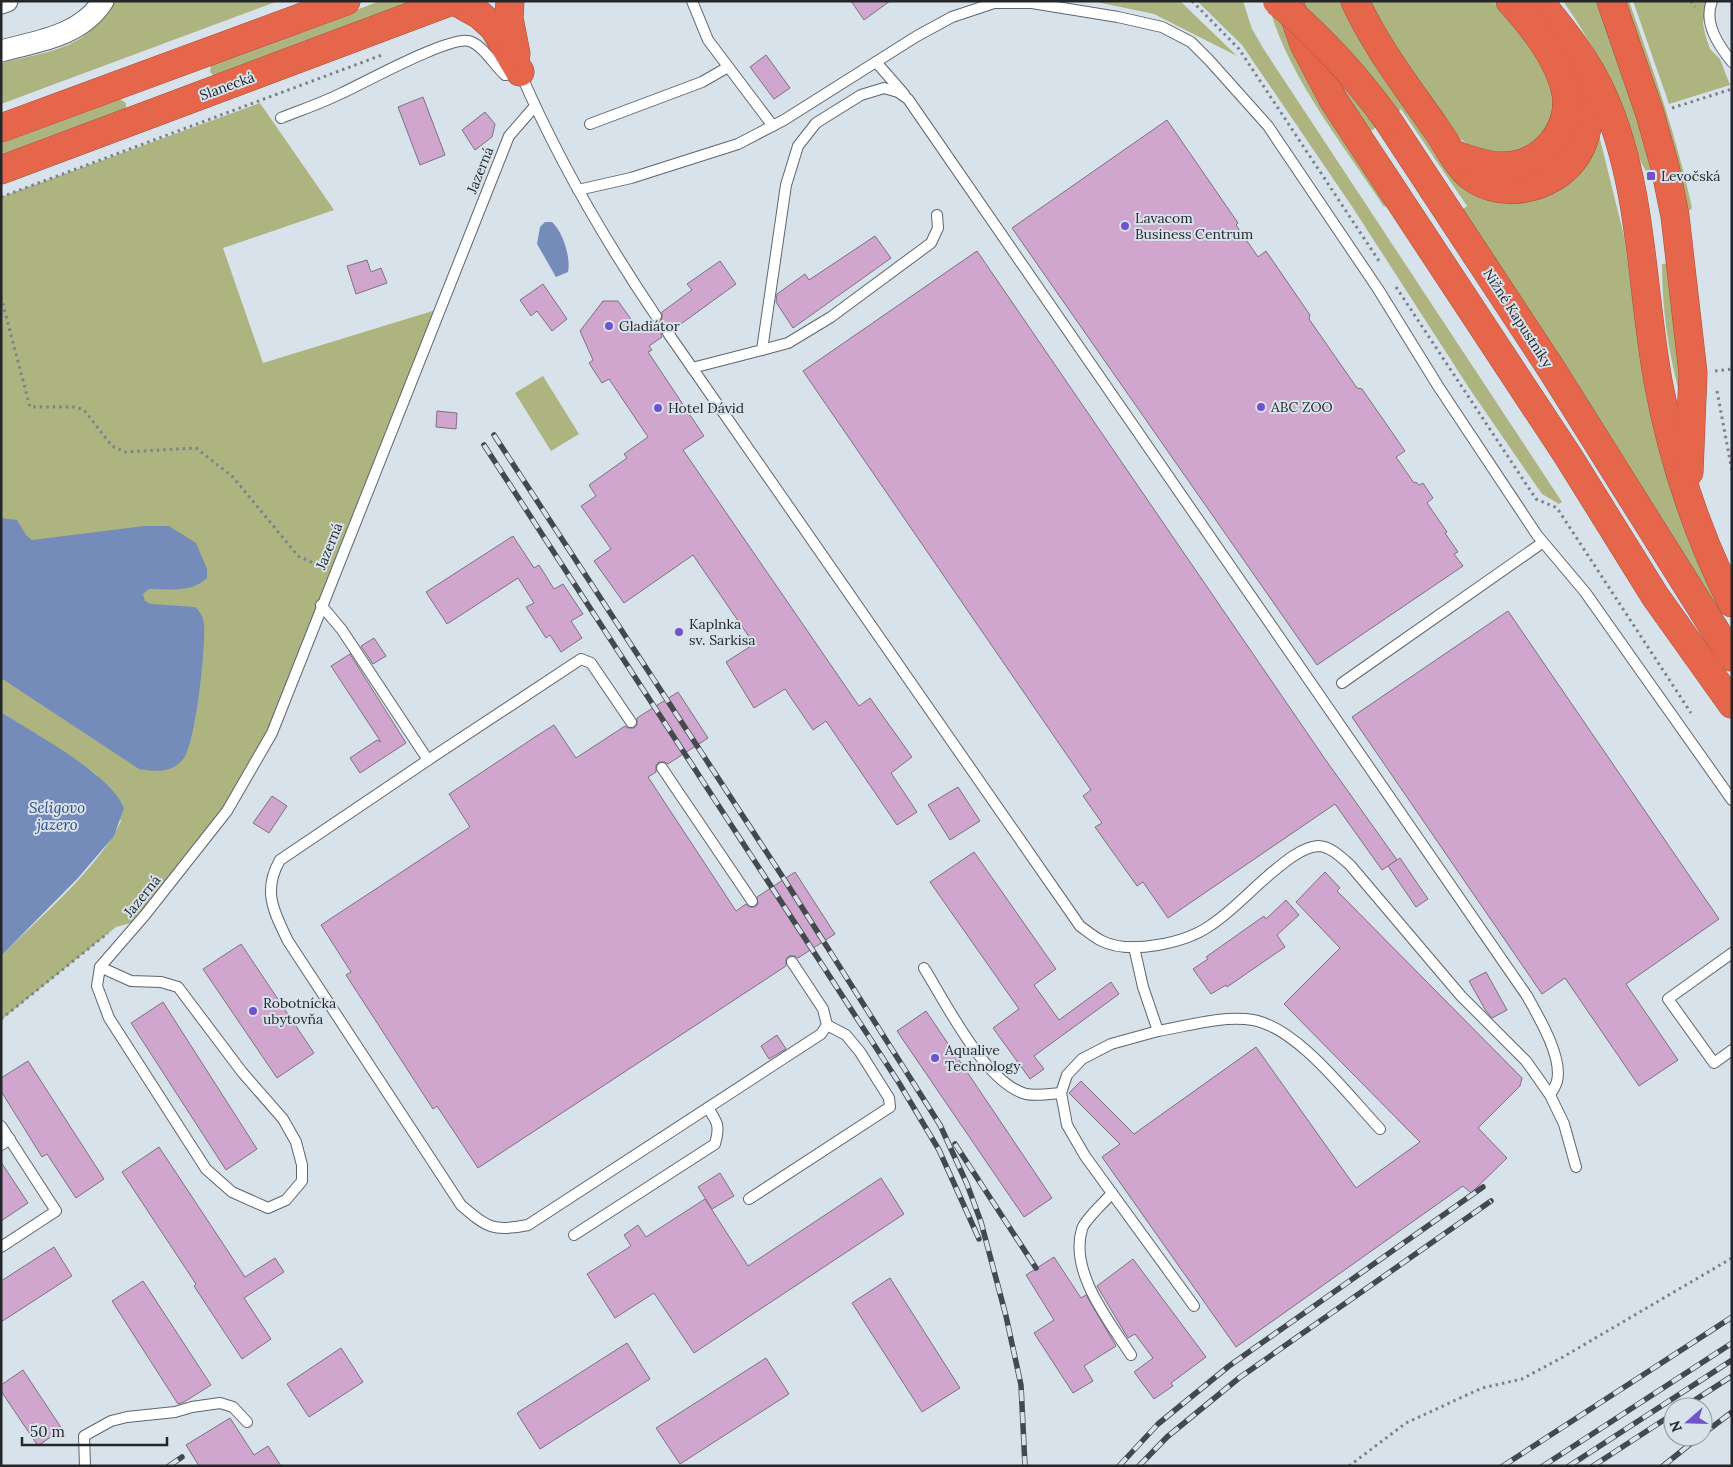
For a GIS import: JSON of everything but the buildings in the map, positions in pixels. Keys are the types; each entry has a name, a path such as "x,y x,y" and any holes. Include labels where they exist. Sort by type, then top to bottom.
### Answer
{"highway":[{"path":"1,128 346,1"},
{"path":"454,1 480,15 494,28 520,72"},
{"name":"Slanecká","path":"1,170 454,1"},
{"path":"510,1 509,18 520,72"},
{"name":"Nižné Kapustníky","path":"1277,1 1301,21 1339,60 1387,118 1552,370 1732,657"},
{"path":"1289,1 1304,44 1334,101 1568,456 1655,596 1732,704"},
{"path":"1355,1 1380,45 1469,175 1482,184 1503,190 1518,190 1540,184 1568,165 1581,147 1587,127 1588,95 1570,43"},
{"path":"1453,154 1484,164 1501,166 1518,164 1548,148 1560,131 1564,121 1567,99 1558,70 1528,23 1510,1"},
{"path":"1539,1 1590,71 1604,98 1616,130 1628,170 1635,209 1643,286 1658,381 1688,496 1703,538 1732,603"},
{"path":"1611,1 1650,114 1665,167 1675,216 1693,373 1688,496"}],"street":[{"path":"1,3 7,1"},
{"path":"1,51 59,35 75,28 97,10 103,1"}],"lane":[{"path":"692,1 708,40 773,126"},
{"path":"1712,1 1711,24 1717,44 1732,62"},
{"path":"578,190 632,178 738,144 773,126 952,17 994,3 1032,3 1118,17 1162,27 1191,42 1268,126 1378,289 1438,386 1542,543 1585,592 1732,800"},
{"path":"281,118 328,100 403,63 456,42 468,41 479,46 505,75 520,72 534,106 578,190 616,256 656,316"},
{"path":"876,62 908,99 1527,996 1542,1024 1555,1057 1557,1080 1550,1095"},
{"path":"590,124 702,82 728,67"},
{"path":"762,350 786,185 798,146 816,123 861,95 884,88 898,92 908,99"},
{"name":"Jazerná","path":"100,968 141,920 227,811 272,733 321,605 509,136 534,106"},
{"path":"692,368 788,343 831,317 931,243 938,228 937,215"},
{"path":"668,333 1080,926 1102,941 1127,948 1155,945 1186,937 1210,926 1280,866 1301,852 1318,846 1332,850 1350,864 1461,996 1526,1061 1550,1095 1564,1124 1576,1167"},
{"path":"1342,683 1542,543"},
{"path":"321,605 342,630 428,760"},
{"path":"631,722 591,663 581,659 280,860 272,873 270,894 277,919 288,941 461,1206 480,1222 503,1230 528,1225 822,1034 827,1025 823,1009 792,962"},
{"path":"662,768 752,901"},
{"path":"1134,948 1143,987 1158,1031"},
{"path":"1732,953 1668,999 1714,1064 1732,1050"},
{"path":"100,968 131,982 161,982 178,987 242,1072 283,1119 296,1142 302,1165 302,1181 286,1200 268,1208 232,1192 206,1169 109,1018 97,986 100,968"},
{"path":"924,968 982,1060 1006,1085 1027,1094 1061,1094"},
{"path":"1194,1306 1085,1156 1067,1125 1061,1094 1068,1075 1082,1059 1111,1044 1158,1031 1222,1020 1252,1020 1273,1025 1296,1040 1380,1128"},
{"path":"749,1198 890,1107 889,1098 860,1052 846,1035 827,1025"},
{"path":"574,1235 715,1144 719,1131 717,1122 708,1108"},
{"path":"1,1126 6,1142 56,1211 1,1248"},
{"path":"1112,1193 1082,1227 1079,1248 1087,1283 1101,1309 1131,1355"},
{"path":"85,1466 84,1436 111,1421 127,1417 175,1412 192,1407 220,1403 233,1407 247,1422"}],"path":[{"path":"1192,1 1239,49 1384,269"},
{"path":"1,197 383,55"},
{"path":"1669,109 1732,89"},
{"path":"1395,285 1536,499 1557,508 1694,717"},
{"path":"1,297 30,407 75,407 84,410 112,446 125,452 196,448 233,477 298,556 334,573"},
{"path":"1,1020 116,927 141,920"},
{"path":"1349,1466 1406,1423 1482,1388 1522,1379 1588,1343 1732,1258"}],"green space":[{"path":"114,1 278,1 1,104 1,63 45,53 77,40 94,27"},
{"path":"380,1 422,1 215,77 210,72 211,65"},
{"path":"1092,1 1180,1 1237,56 1154,14"},
{"path":"1197,1 1243,1 1252,29 1263,48 1562,502 1559,504 1542,494 1471,391 1353,208 1242,45"},
{"path":"1276,1 1388,204 1384,207 1320,112 1291,62 1270,10"},
{"path":"1302,1 1340,1 1430,146 1459,184 1599,135 1624,236 1638,337 1723,611 1720,611 1463,209 1467,206 1401,109 1368,133 1344,95"},
{"path":"1369,1 1493,1 1519,32 1552,82 1556,114 1536,145 1502,156 1468,145 1458,137 1382,26"},
{"path":"1563,1 1598,1 1636,110 1654,173 1648,175 1630,138 1602,65"},
{"path":"1623,1 1629,1 1664,104 1686,182 1692,208 1690,210 1685,211"},
{"path":"1633,1 1707,1 1703,23 1705,34 1710,49 1720,59 1730,85 1669,104"},
{"path":"120,99 126,103 126,110 1,157 1,142"},
{"path":"260,103 334,210 223,248 263,363 439,309 272,733 230,807 141,920 116,927 1,1020 1,956 83,874 111,839 121,821 96,774 1,712 1,197"},
{"path":"1670,263 1682,391 1679,392 1664,313 1662,264"},
{"path":"543,376 579,434 551,451 515,393"}],"water":[{"path":"545,222 552,222 556,226 563,239 567,253 568,272 556,277 537,244 540,227"},
{"path":"1,518 17,520 26,535 32,540 144,526 169,526 196,543 207,569 207,578 201,583 187,588 149,589 143,594 145,601 151,604 195,607 203,618 202,671 196,714 188,748 180,763 169,769 158,771 139,769 1,678"},
{"name":"Seligovo jazero","path":"1,712 88,768 116,795 124,808 114,836 78,878 1,956"}],"railway":[{"path":"494,435 784,879 940,1125 967,1184 981,1222 1006,1316 1021,1385 1025,1466"},
{"path":"484,445 899,1083 939,1150 979,1239"},
{"path":"955,1144 1036,1268"},
{"path":"1119,1466 1158,1424 1229,1366 1483,1187"},
{"path":"1139,1466 1167,1437 1239,1378 1491,1201"},
{"path":"1503,1466 1732,1317"},
{"path":"1543,1466 1732,1343"},
{"path":"1569,1466 1732,1360"},
{"path":"1699,1397 1732,1376"},
{"path":"1713,1426 1732,1412"},
{"path":"1593,1466 1663,1420"},
{"path":"1663,1466 1687,1447"},
{"path":"169,1466 182,1457"}],"place":[{"name":"Levočská","path":"1651,176"},
{"name":"Lavacom Business Centrum","path":"1125,226"},
{"name":"Gladiátor","path":"609,326"},
{"name":"ABC ZOO","path":"1261,407"},
{"name":"Hotel Dávid","path":"658,408"},
{"name":"Kaplnka sv. Sarkisa","path":"679,632"},
{"name":"Robotnícka ubytovňa","path":"253,1011"},
{"name":"Aqualive Technology","path":"935,1058"}]}
